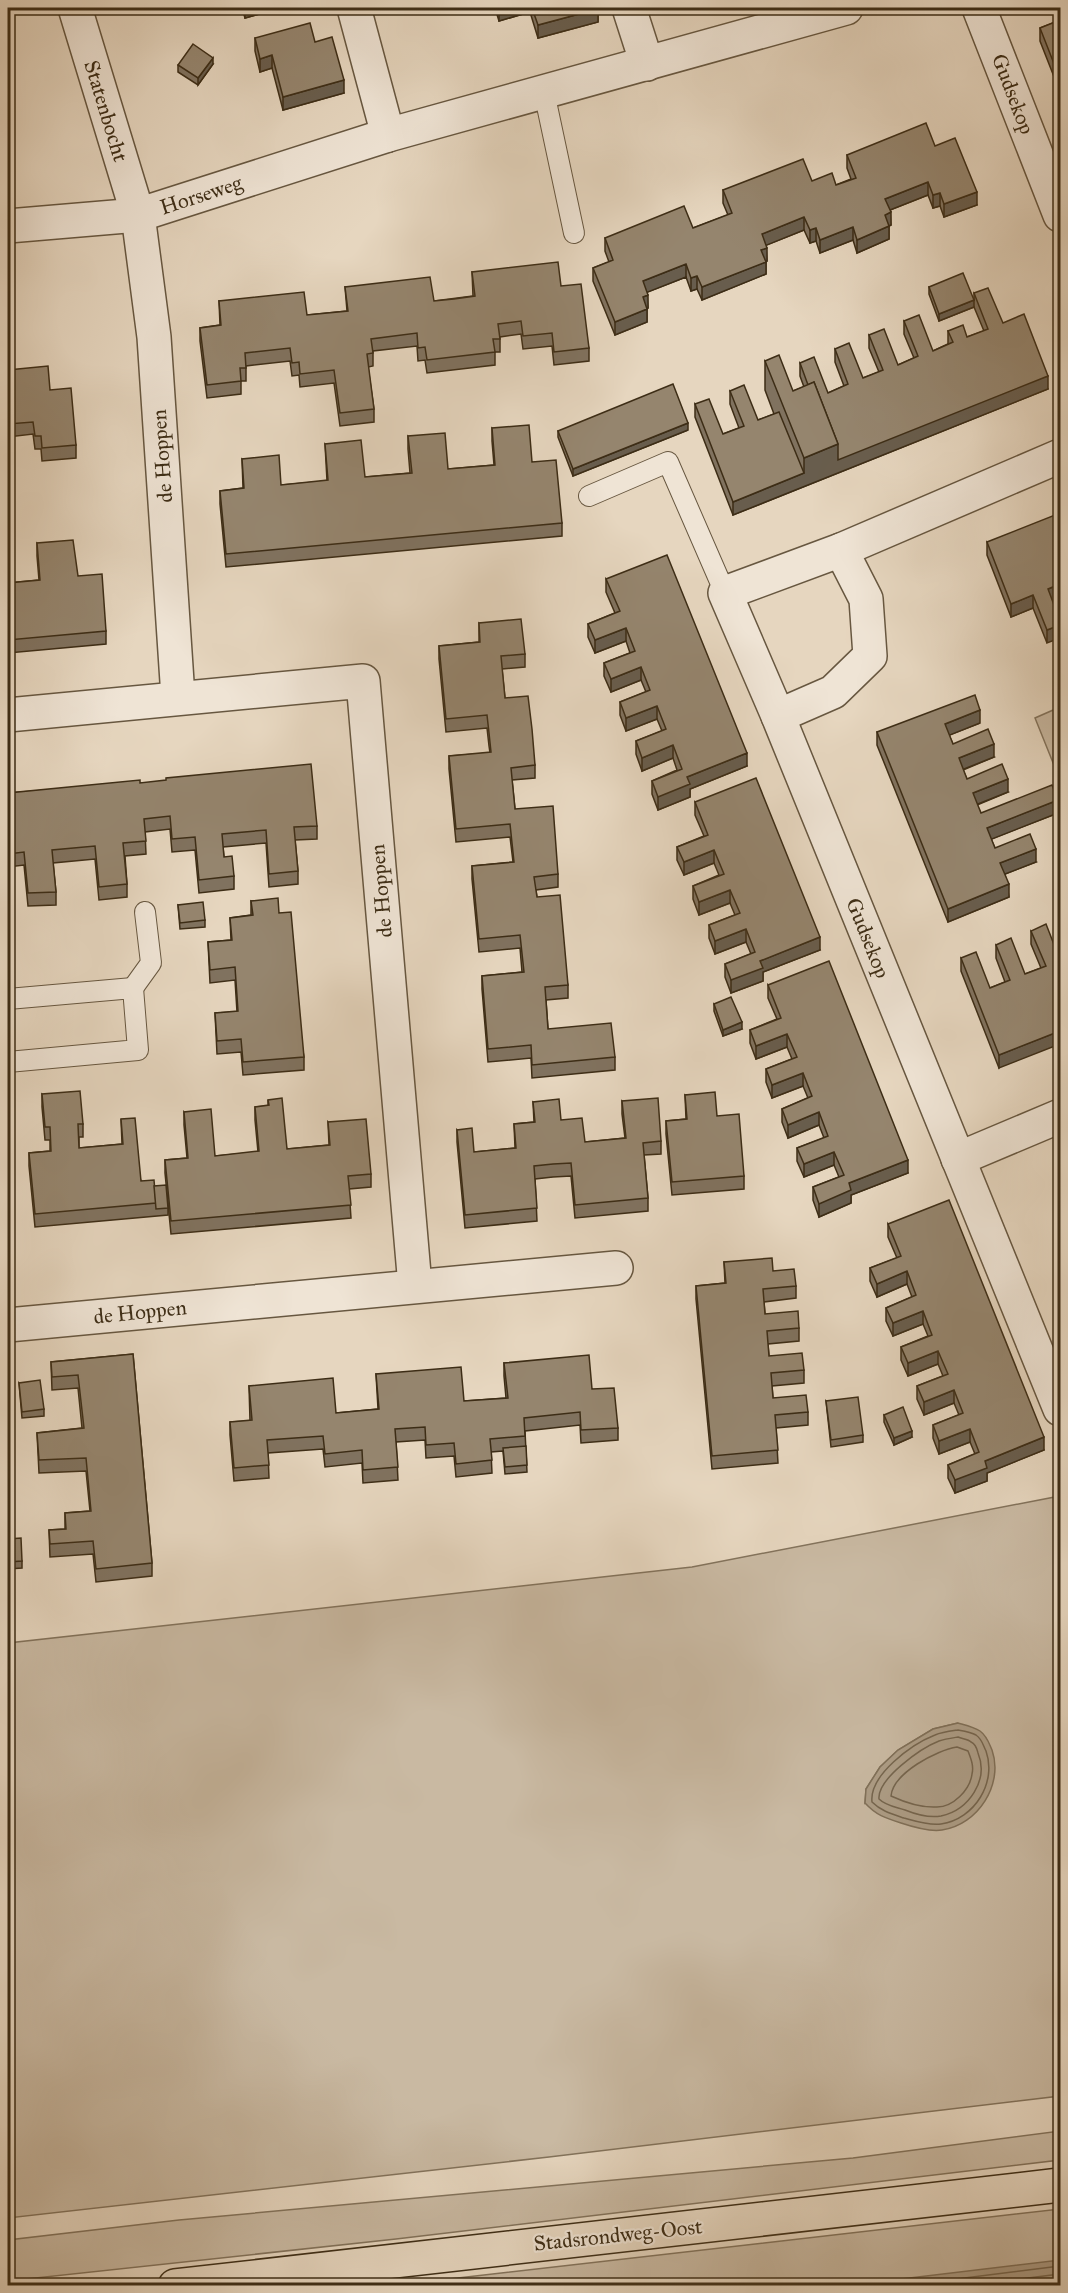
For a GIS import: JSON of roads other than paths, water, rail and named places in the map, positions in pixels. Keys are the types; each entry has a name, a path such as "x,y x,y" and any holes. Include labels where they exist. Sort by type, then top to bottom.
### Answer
{"main road":[{"name":"Stadsrondweg-Oost","path":"175,2286 1060,2185"}],"street":[{"name":"Statenbocht","path":"75,8 138,215"},
{"path":"354,8 388,135"},
{"path":"629,8 647,64"},
{"name":"Horseweg","path":"8,226 138,215 388,135 846,8"},
{"name":"Gudsekop","path":"980,8 1060,215"},
{"name":"de Hoppen","path":"138,215 154,337 178,697"},
{"path":"725,593 841,550 1060,456"},
{"path":"778,716 833,692 870,656 866,599 841,550"},
{"name":"Gudsekop","path":"725,593 778,716 1060,1408"},
{"name":"de Hoppen","path":"8,715 363,681 415,1286"},
{"path":"958,1159 1060,1116"},
{"name":"de Hoppen","path":"8,1325 616,1268"}],"lane":[{"path":"544,92 574,233"},
{"path":"590,496 668,462 725,593"},
{"path":"8,1062 138,1050 133,988 151,963 145,912"},
{"path":"8,999 133,988"}],"water":[{"path":"958,1723 975,1728 984,1735 992,1750 995,1763 991,1789 985,1801 967,1820 955,1827 926,1830 885,1818 865,1803 866,1789 880,1767 898,1750 933,1729"},
{"path":"1060,2260 1060,2285 851,2285"}]}
